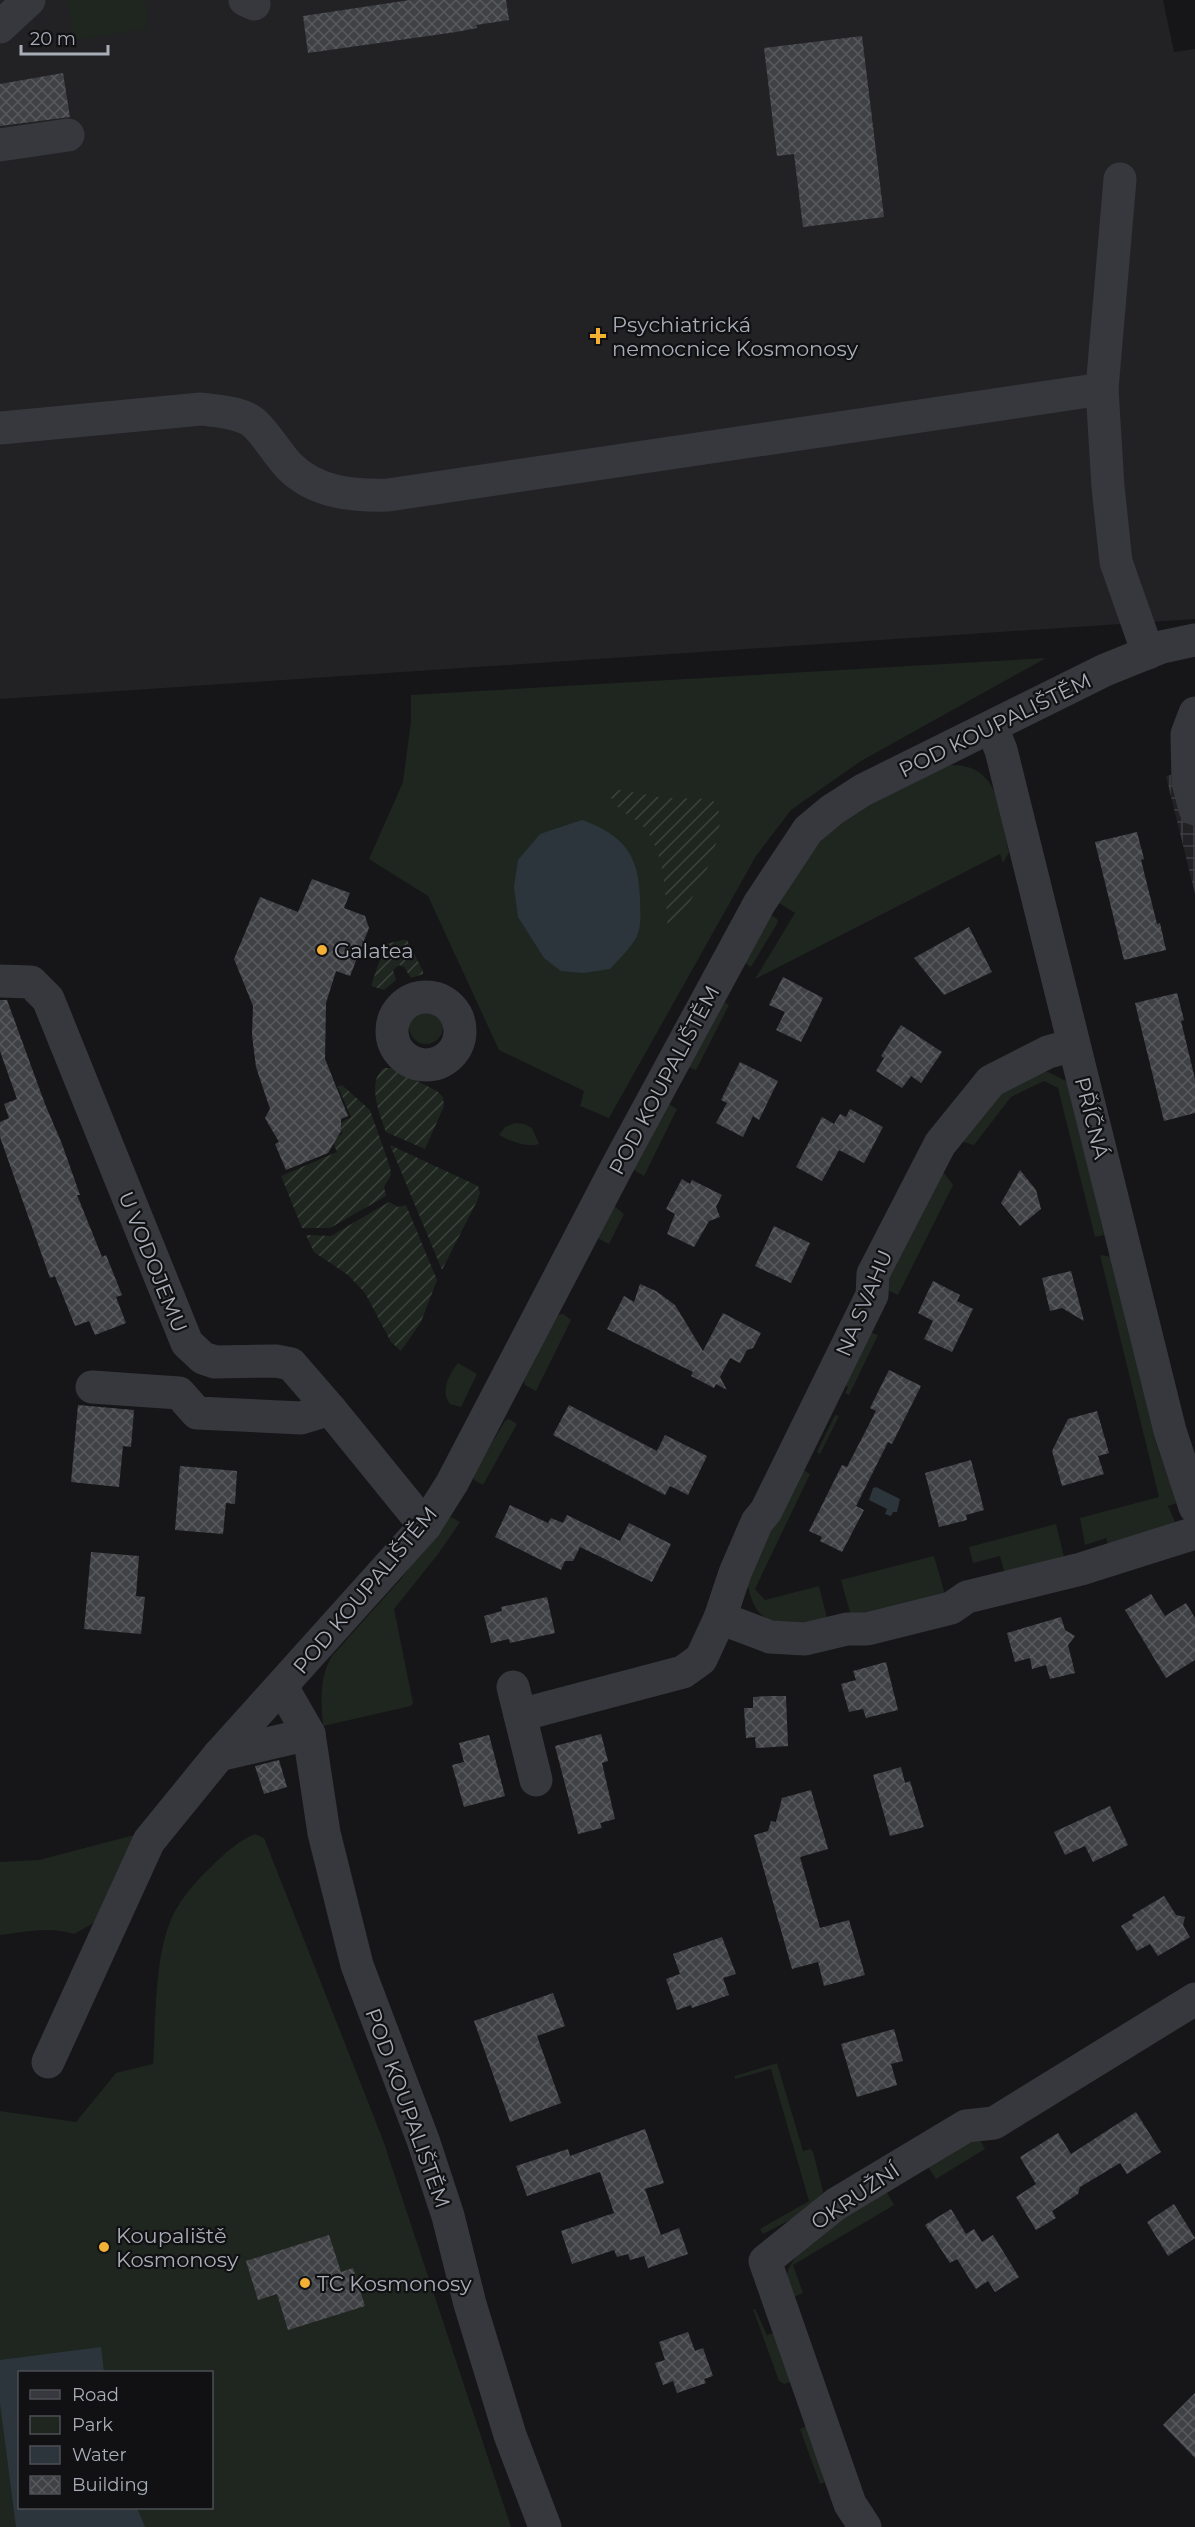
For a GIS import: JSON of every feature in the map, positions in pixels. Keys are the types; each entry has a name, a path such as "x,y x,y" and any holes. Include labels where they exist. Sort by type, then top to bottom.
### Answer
{"street":[{"path":"0,27 29,0"},
{"path":"0,145 68,135"},
{"path":"1120,179 1102,389 1108,487 1116,562 1148,652"},
{"path":"0,428 201,409 228,412 253,422 291,469 312,483 358,496 388,495 1102,389"},
{"name":"POD KOUPALIŠTĚM","path":"48,2062 149,1841 219,1755 425,1526 452,1483 620,1161 759,904 808,830 832,810 863,790 1106,670 1148,652 1195,640"},
{"path":"1195,713 1186,734 1188,782 1195,809"},
{"name":"PŘÍČNÁ","path":"992,728 1001,750 1170,1431 1195,1507"},
{"name":"U VODOJEMU","path":"0,981 31,982 48,999 186,1343 203,1358 215,1362 276,1361 291,1364 425,1526"},
{"name":"NA SVAHU","path":"536,1780 517,1701 683,1672 701,1659 720,1618 735,1573 757,1522 766,1510 872,1295 873,1274 940,1144 991,1081 1048,1052 1073,1045"},
{"path":"92,1387 179,1393 197,1413 301,1418 330,1409"},
{"path":"720,1618 770,1637 806,1639 847,1629 867,1629 951,1608 967,1597 1081,1569 1195,1533"},
{"name":"POD KOUPALIŠTĚM","path":"282,1687 309,1734 324,1833 357,1965 423,2140 448,2216 470,2304 510,2435 545,2527"},
{"path":"219,1755 309,1734"},
{"name":"OKRUŽNÍ","path":"865,2527 850,2504 765,2262 836,2204 966,2126 994,2123 1195,1999"}],"shaded area":[{"name":"Psychiatrická nemocnice Kosmonosy","path":"0,0 1163,0 1174,52 1195,49 1195,619 0,699"},
{"path":"1195,769 1195,894 1166,776"}],"green space":[{"path":"68,0 145,0 148,29 73,40"},
{"path":"1046,658 861,761 791,810 756,856 609,1118 580,1106 584,1091 499,1050 428,896 369,859 403,782 411,721 411,695"},
{"path":"951,765 967,767 980,773 989,782 1000,808 1009,852 1003,863 1000,854 755,979 795,913 779,903 817,845 843,822 879,798 918,778"},
{"path":"615,789 664,798 711,799 718,807 720,819 718,833 703,879 689,904 668,931 664,880 654,843 639,822 616,805 610,793"},
{"path":"771,915 778,922 751,967 745,963"},
{"path":"407,940 423,974 411,978 404,967 399,965 393,970 396,980 384,990 371,986 385,944"},
{"path":"721,1000 729,1005 696,1070 688,1067"},
{"path":"426,1010 438,1015 443,1027 438,1039 426,1044 414,1039 409,1027 414,1015"},
{"path":"384,1068 391,1068 437,1091 443,1097 444,1106 425,1149 386,1132 375,1090 376,1081"},
{"path":"1048,1072 1068,1082 1104,1235 1095,1237 1058,1088 1044,1081 1011,1097 974,1145 956,1140 1006,1087 1032,1075"},
{"path":"342,1085 370,1110 390,1167 391,1175 384,1187 386,1196 330,1228 302,1228 281,1176 337,1152 332,1141 342,1134 340,1123 351,1117 338,1087"},
{"path":"669,1104 677,1109 644,1176 632,1166"},
{"path":"515,1123 532,1128 539,1144 513,1142 499,1135 505,1127"},
{"path":"390,1145 478,1186 480,1193 478,1199 442,1270"},
{"path":"944,1173 953,1185 898,1295 885,1289 914,1209"},
{"path":"389,1202 398,1207 406,1205 437,1280 421,1322 401,1351 391,1342 365,1293 348,1275 314,1252 306,1235 331,1236"},
{"path":"613,1205 624,1214 609,1244 599,1239 598,1235"},
{"path":"1100,1255 1111,1257 1155,1439 1177,1503 1168,1506 1175,1522 1167,1530 1109,1548 1106,1538 1085,1545 1080,1518 1159,1497"},
{"path":"563,1314 571,1320 536,1391 525,1385 524,1381 558,1315"},
{"path":"867,1331 878,1335 849,1395 845,1393 848,1387 840,1380"},
{"path":"458,1363 477,1374 461,1407 450,1404 446,1394 449,1377"},
{"path":"835,1415 839,1416 820,1454 817,1452"},
{"path":"509,1419 517,1424 483,1485 474,1480 473,1474 505,1421"},
{"path":"800,1468 810,1474 755,1589 765,1600 819,1586 828,1622 786,1624 766,1618 758,1611 747,1582"},
{"path":"451,1517 460,1522 438,1554 394,1609 413,1703 411,1706 323,1726 323,1681 332,1656 401,1579 447,1518"},
{"path":"1056,1524 1064,1557 1005,1575 1000,1556 973,1563 969,1547"},
{"path":"934,1556 946,1598 851,1616 841,1580"},
{"path":"142,1833 109,1904 92,1924 74,1934 47,1930 0,1935 0,1862 39,1860"},
{"path":"255,1834 264,1838 383,2140 511,2527 0,2527 0,2111 76,2122 116,2073 153,2064 159,1966 167,1929 186,1894 237,1844"},
{"path":"777,2063 803,2151 810,2149 813,2152 824,2195 813,2208 763,2234 760,2229 809,2201 771,2069 735,2079 735,2076"},
{"path":"964,2138 980,2140 985,2149 936,2179 927,2165"},
{"path":"885,2189 894,2205 793,2265 803,2293 789,2299 787,2275 792,2264 801,2252 829,2227"},
{"path":"753,2309 767,2335 774,2333 793,2381 784,2384 779,2381"},
{"path":"809,2425 831,2480 820,2484 800,2429"}],"water":[{"path":"582,820 608,832 626,848 632,858 639,883 640,913 640,927 637,936 610,969 584,973 561,971 544,958 518,917 514,887 518,860 540,834"},
{"path":"876,1487 900,1499 897,1512 893,1512 891,1516 885,1514 887,1509 869,1500 873,1488"},
{"path":"101,2347 104,2371 18,2371 18,2509 137,2509 145,2527 16,2527 0,2403 0,2360"}],"building":[{"path":"410,0 506,0 509,20 476,25 477,28 456,32 308,53 303,16"},
{"path":"862,36 884,217 803,227 794,154 777,156 764,48"},
{"path":"63,73 70,117 0,126 0,84"},
{"path":"1137,832 1144,859 1141,860 1166,950 1124,960 1095,842"},
{"path":"312,879 350,893 344,908 365,916 369,928 350,976 336,971 326,1003 325,1059 348,1116 341,1119 341,1131 328,1153 286,1170 275,1144 279,1142 265,1118 270,1109 256,1067 252,1035 253,1006 234,959 260,897 298,912"},
{"path":"969,927 992,972 944,995 914,958"},
{"path":"783,977 823,998 801,1042 776,1030 785,1012 769,1005"},
{"path":"1177,993 1184,1020 1181,1021 1195,1079 1195,1113 1164,1121 1135,1003"},
{"path":"0,1000 7,1000 62,1144 80,1195 77,1195 102,1257 106,1255 122,1295 116,1297 126,1323 95,1335 89,1321 75,1326 55,1276 50,1278 0,1137 0,1122 9,1118 4,1104 17,1099 0,1051"},
{"path":"901,1025 942,1052 921,1083 911,1076 902,1088 876,1071 884,1058 881,1056"},
{"path":"740,1062 778,1081 759,1120 753,1116 743,1137 716,1123 727,1103 721,1100"},
{"path":"850,1109 883,1127 864,1163 839,1150 822,1181 796,1167 822,1117 834,1124 840,1114 846,1117"},
{"path":"1020,1170 1036,1190 1041,1209 1020,1226 1001,1203"},
{"path":"682,1179 690,1184 692,1180 722,1195 716,1207 720,1217 709,1221 694,1247 667,1234 675,1214 666,1209"},
{"path":"774,1226 810,1243 791,1283 755,1266"},
{"path":"1071,1271 1084,1321 1062,1308 1050,1311 1042,1278"},
{"path":"933,1281 960,1295 957,1301 973,1309 952,1352 924,1339 933,1321 918,1313"},
{"path":"640,1284 656,1291 675,1305 703,1351 723,1313 761,1333 753,1348 747,1350 740,1363 730,1358 720,1377 727,1390 716,1384 714,1388 691,1376 693,1372 607,1329 624,1296 634,1302"},
{"path":"889,1370 921,1386 892,1444 888,1442 856,1506 864,1510 842,1552 820,1541 822,1537 809,1531 842,1465 847,1467 876,1411 870,1408"},
{"path":"78,1405 134,1410 131,1447 123,1446 119,1487 71,1482"},
{"path":"569,1405 657,1451 665,1435 707,1456 688,1495 670,1486 665,1495 553,1435"},
{"path":"1097,1411 1109,1453 1098,1456 1104,1474 1062,1486 1052,1451 1068,1419"},
{"path":"971,1460 984,1510 966,1515 967,1520 939,1527 925,1473"},
{"path":"180,1466 237,1471 235,1504 226,1503 223,1534 175,1530"},
{"path":"510,1505 548,1523 551,1518 563,1523 567,1515 620,1541 629,1523 671,1544 652,1582 580,1547 573,1561 565,1561 561,1570 495,1537"},
{"path":"91,1552 139,1556 136,1596 145,1597 141,1634 84,1629"},
{"path":"1151,1594 1165,1616 1186,1603 1195,1618 1195,1660 1166,1678 1125,1610"},
{"path":"547,1597 555,1633 510,1643 509,1639 491,1643 484,1616 502,1611 501,1607"},
{"path":"1061,1617 1065,1630 1075,1636 1068,1645 1075,1673 1050,1679 1046,1665 1032,1669 1030,1658 1015,1662 1007,1633"},
{"path":"886,1662 898,1710 866,1718 863,1709 849,1712 841,1684 856,1680 853,1671"},
{"path":"786,1696 788,1746 756,1748 755,1737 746,1738 744,1708 753,1708 753,1697"},
{"path":"601,1734 608,1761 602,1763 615,1819 600,1823 602,1828 578,1834 555,1746"},
{"path":"489,1735 505,1796 464,1807 452,1765 464,1762 459,1743"},
{"path":"279,1760 287,1787 264,1794 255,1766"},
{"path":"901,1767 905,1783 910,1781 924,1827 890,1836 873,1775"},
{"path":"811,1790 828,1849 800,1857 820,1928 849,1920 865,1975 824,1986 818,1962 792,1969 754,1835 768,1831 771,1821 776,1822 782,1798"},
{"path":"1110,1806 1128,1845 1093,1862 1085,1846 1065,1855 1054,1832"},
{"path":"1164,1896 1176,1915 1185,1917 1183,1925 1190,1937 1158,1956 1150,1944 1137,1951 1121,1926 1134,1918 1132,1915"},
{"path":"722,1937 736,1974 723,1978 729,1995 692,2008 691,2005 677,2010 666,1979 680,1974 673,1954"},
{"path":"553,1993 565,2026 537,2036 561,2103 510,2122 474,2021"},
{"path":"894,2029 903,2061 891,2064 897,2085 857,2097 841,2044"},
{"path":"1136,2112 1161,2152 1127,2174 1120,2163 1080,2187 1078,2194 1052,2211 1056,2218 1036,2230 1016,2197 1036,2184 1020,2157 1058,2133 1071,2154"},
{"path":"645,2129 664,2183 645,2189 661,2235 679,2228 688,2254 648,2268 644,2256 630,2260 628,2254 617,2257 614,2250 572,2264 561,2231 614,2213 600,2172 527,2196 516,2166 568,2149 570,2156"},
{"path":"1174,2204 1195,2238 1168,2256 1147,2222"},
{"path":"951,2209 966,2234 974,2229 982,2242 993,2235 1019,2277 995,2292 988,2281 976,2289 957,2259 950,2263 925,2225"},
{"name":"TC Kosmonosy","path":"329,2235 341,2272 353,2268 365,2306 288,2330 277,2294 258,2300 246,2261"},
{"path":"688,2332 695,2351 703,2348 713,2376 704,2379 706,2383 677,2393 673,2381 663,2385 655,2363 665,2360 659,2342"},
{"path":"1195,2393 1195,2458 1163,2425"}],"place":[{"name":"Psychiatrická nemocnice Kosmonosy","path":"598,336"},
{"name":"Galatea","path":"322,950"},
{"name":"Koupaliště Kosmonosy","path":"104,2247"},
{"name":"TC Kosmonosy","path":"305,2283"}]}
